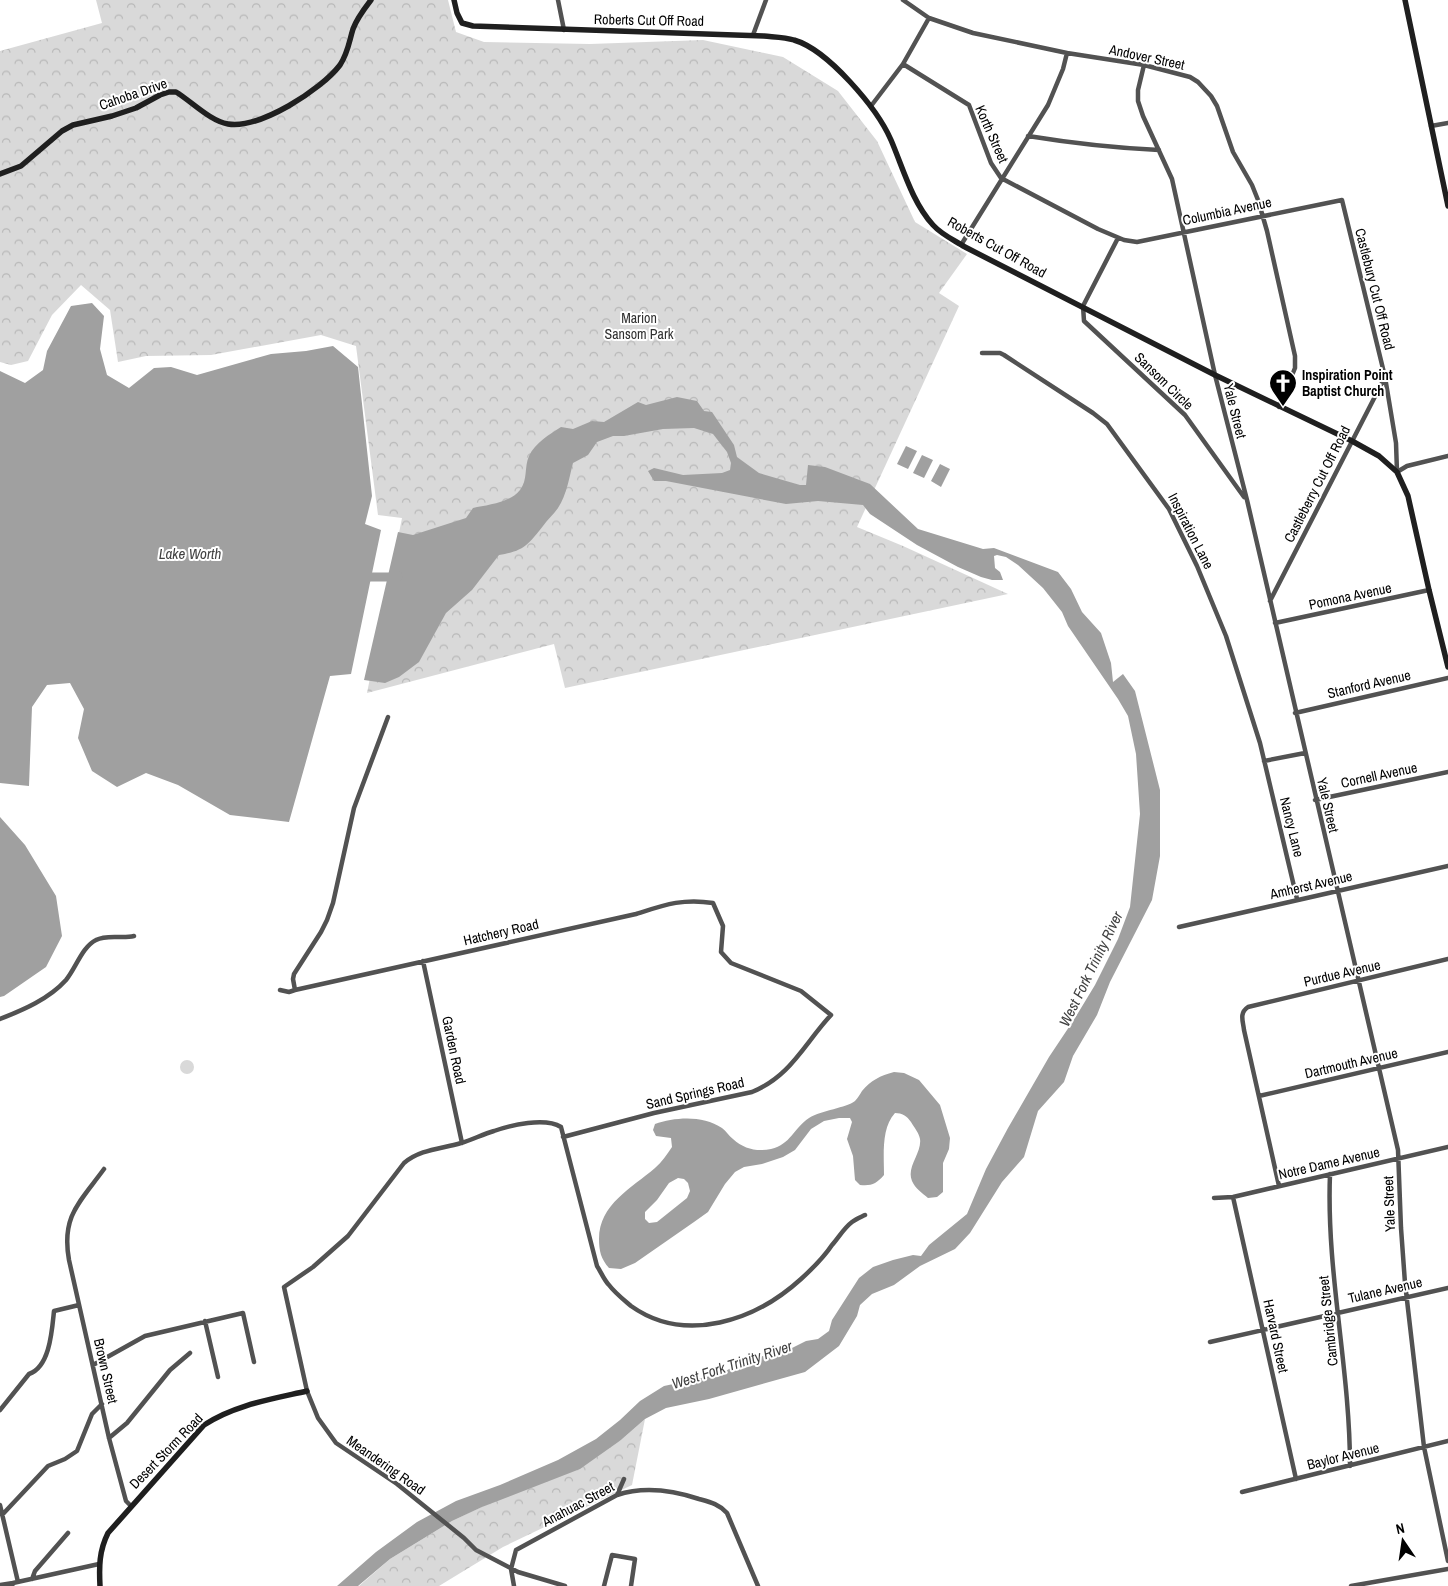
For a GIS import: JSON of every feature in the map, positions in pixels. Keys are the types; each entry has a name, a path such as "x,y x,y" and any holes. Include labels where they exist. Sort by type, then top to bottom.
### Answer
{"street":[{"name":"Cahoba Drive","path":"0,174 22,166 62,131 73,125 128,111 169,92 176,92 210,116 227,124 267,118 296,101 323,81 339,65 351,42 358,19 371,0"},
{"name":"Roberts Cut Off Road","path":"454,0 459,19 462,23 483,27 753,35 794,39 810,47 828,60 871,106 886,131 923,212 942,234 1215,375 1352,441 1379,456 1397,472 1408,496 1448,667"},
{"path":"558,0 564,30"},
{"path":"753,35 766,0"},
{"name":"Andover Street","path":"903,0 929,18 973,33 1067,53 1144,65 1190,77 1198,82 1211,96 1222,117 1233,152 1252,185 1262,215 1295,356 1295,368 1279,407"},
{"path":"1405,0 1448,206"},
{"path":"871,106 903,64 929,18"},
{"path":"961,245 1052,98 1067,53"},
{"name":"Korth Street","path":"903,64 968,105 991,163 1001,178 1116,237"},
{"name":"Yale Street","path":"1144,65 1138,90 1138,101 1172,179 1215,375 1270,601 1399,1158 1401,1228 1424,1448 1448,1561"},
{"path":"1431,126 1448,123"},
{"path":"1028,136 1100,146 1159,150"},
{"name":"Columbia Avenue","path":"1116,237 1137,242 1342,200"},
{"name":"Castlebury Cut Off Road","path":"1342,200 1385,377 1396,443 1397,472"},
{"path":"1082,306 1116,237"},
{"name":"Sansom Circle","path":"1082,306 1084,321 1185,415 1246,500"},
{"name":"Inspiration Lane","path":"982,353 1000,353 1093,412 1107,424 1128,455 1163,498 1197,566 1226,636 1264,761"},
{"name":"Castleberry Cut Off Road","path":"1270,601 1385,377"},
{"path":"1397,472 1407,466 1448,456"},
{"name":"Pomona Avenue","path":"1275,623 1429,590"},
{"name":"Stanford Avenue","path":"1296,712 1448,678"},
{"path":"295,990 294,974 327,920 354,808 388,717"},
{"path":"1264,761 1305,753"},
{"name":"Nancy Lane","path":"1264,761 1297,899"},
{"name":"Cornell Avenue","path":"1315,800 1448,772"},
{"name":"Amherst Avenue","path":"1179,927 1448,866"},
{"name":"Hatchery Road","path":"280,990 289,992 636,914 668,904 694,900 713,903"},
{"name":"Sand Springs Road","path":"563,1137 654,1113 752,1092 780,1076 795,1062 814,1034 831,1015 801,991 731,963 721,952 723,926 713,903"},
{"path":"0,1019 54,991 72,972 88,945 94,940 107,937 134,936"},
{"name":"Purdue Avenue","path":"1259,1096 1242,1015 1248,1007 1448,959"},
{"name":"Garden Road","path":"423,961 462,1143"},
{"name":"Dartmouth Avenue","path":"1259,1096 1448,1052"},
{"path":"1259,1096 1279,1186"},
{"path":"462,1143 494,1130 533,1122 554,1123 561,1127 598,1266 609,1285 640,1312 654,1319 684,1325 707,1325 762,1308 801,1279 852,1222 865,1215"},
{"name":"Meandering Road","path":"462,1143 429,1150 410,1158 404,1163 348,1236 313,1267 284,1287 307,1391 318,1418 336,1443 416,1498 476,1550 511,1569 565,1586"},
{"name":"Notre Dame Avenue","path":"1214,1198 1233,1197 1448,1147"},
{"name":"Brown Street","path":"104,1168 71,1214 66,1238 69,1260 109,1438 126,1501 131,1506"},
{"name":"Cambridge Street","path":"1330,1174 1330,1237 1343,1352 1350,1466"},
{"name":"Harvard Street","path":"1233,1197 1296,1479"},
{"name":"Tulane Avenue","path":"1210,1342 1448,1288"},
{"path":"0,1410 29,1374 35,1372 43,1362 52,1340 54,1311 79,1305"},
{"path":"93,1365 145,1336 243,1313 254,1362"},
{"path":"205,1321 218,1377"},
{"path":"109,1438 127,1423 170,1370 190,1354"},
{"name":"Desert Storm Road","path":"100,1586 99,1564 102,1546 108,1533 196,1433 215,1418 242,1407 307,1391"},
{"path":"2,1515 48,1466 65,1459 77,1451 92,1414 102,1404"},
{"name":"Baylor Avenue","path":"1242,1492 1448,1441"},
{"path":"617,1495 624,1479"},
{"name":"Anahuac Street","path":"511,1569 516,1550 617,1495 633,1490 649,1489 680,1492 721,1506 727,1513 758,1586"},
{"path":"0,1505 14,1584"},
{"path":"32,1579 35,1571 68,1533"},
{"path":"604,1586 612,1555 636,1559 631,1586"},
{"path":"0,1586 99,1564"},
{"path":"511,1569 514,1586"},
{"path":"1351,1586 1448,1569"}],"green space":[{"name":"Marion Sansom Park","path":"96,0 448,0 456,32 484,42 590,44 703,40 783,57 838,91 877,141 915,222 967,254 939,293 959,306 857,527 1008,594 565,688 554,644 367,693 402,518 378,515 356,346 321,335 211,355 146,356 118,362 110,310 81,285 52,315 28,361 11,365 0,362 0,51 102,23"},
{"path":"187,1060 192,1062 194,1067 192,1072 187,1074 182,1072 180,1067 182,1062"},
{"path":"645,1419 632,1485 503,1547 439,1586 359,1586 390,1559 452,1521 621,1440"}],"water":[{"name":"Lake Worth","path":"92,303 104,316 100,349 107,375 129,388 154,368 171,367 197,375 271,354 306,351 333,346 358,367 372,496 365,524 381,530 351,674 330,676 289,822 230,815 178,785 146,773 117,787 92,771 78,738 84,709 70,683 47,685 32,707 29,786 0,783 0,371 25,383 43,370 47,351 71,306"},
{"path":"677,397 697,401 704,411 712,412 734,445 737,457 759,473 806,485 808,465 825,467 870,484 918,529 983,549 994,548 1058,572 1071,589 1082,612 1101,633 1111,663 1113,682 1123,674 1135,691 1160,790 1160,856 1152,900 1110,982 1097,1015 1073,1056 1064,1082 1038,1111 1024,1157 1002,1182 970,1233 955,1249 920,1266 894,1285 872,1294 860,1305 857,1316 839,1346 805,1372 709,1399 666,1408 645,1419 621,1440 580,1469 482,1507 452,1521 390,1559 358,1586 337,1586 376,1552 417,1522 456,1501 500,1485 558,1460 596,1439 640,1401 664,1386 720,1374 744,1361 790,1349 806,1341 818,1339 829,1331 832,1320 859,1278 873,1267 913,1255 921,1256 929,1245 967,1214 986,1169 1008,1128 1049,1057 1095,985 1118,939 1130,907 1140,814 1136,754 1128,716 1068,626 1062,612 1043,588 1018,565 1006,557 994,556 995,568 1000,572 1003,580 981,577 958,567 917,545 870,514 863,505 818,501 786,504 666,481 654,481 648,471 654,468 683,475 722,473 730,470 731,463 727,452 713,434 694,428 663,429 624,436 613,436 597,442 588,455 573,463 566,492 556,510 525,546 499,555 472,590 446,613 419,662 399,677 385,683 364,680 398,532 413,535 466,518 473,508 498,503 510,498 522,486 529,456 532,451 543,439 561,427 573,429 592,421 604,422 638,402 646,405"},
{"path":"906,446 917,451 908,469 897,464"},
{"path":"922,455 933,460 924,478 913,473"},
{"path":"940,464 950,469 941,487 931,481"},
{"path":"0,817 25,845 56,896 62,936 46,967 0,997"},
{"path":"894,1072 904,1073 919,1080 940,1105 950,1138 949,1149 943,1163 943,1192 937,1197 928,1198 912,1181 911,1170 919,1150 920,1139 906,1117 895,1113 887,1126 884,1142 884,1175 871,1185 860,1185 855,1180 853,1156 847,1139 852,1122 850,1118 839,1118 824,1121 811,1129 795,1150 783,1157 762,1164 744,1167 735,1172 725,1184 708,1212 635,1263 621,1269 609,1268 602,1258 599,1239 600,1227 611,1206 627,1190 658,1166 672,1147 671,1138 656,1136 653,1130 655,1124 671,1120 698,1119 722,1128 737,1142 746,1147 756,1150 771,1149 778,1147 788,1140 809,1118 851,1103 856,1100 869,1084","holes":["678,1178 684,1179 688,1183 690,1191 687,1198 657,1222 649,1223 645,1219 645,1212 657,1200 669,1183"]}],"waterway":[{"name":"West Fork Trinity River","path":"360,577 398,576"}],"place":[{"name":"Inspiration Point Baptist Church","path":"1283,407"}]}
